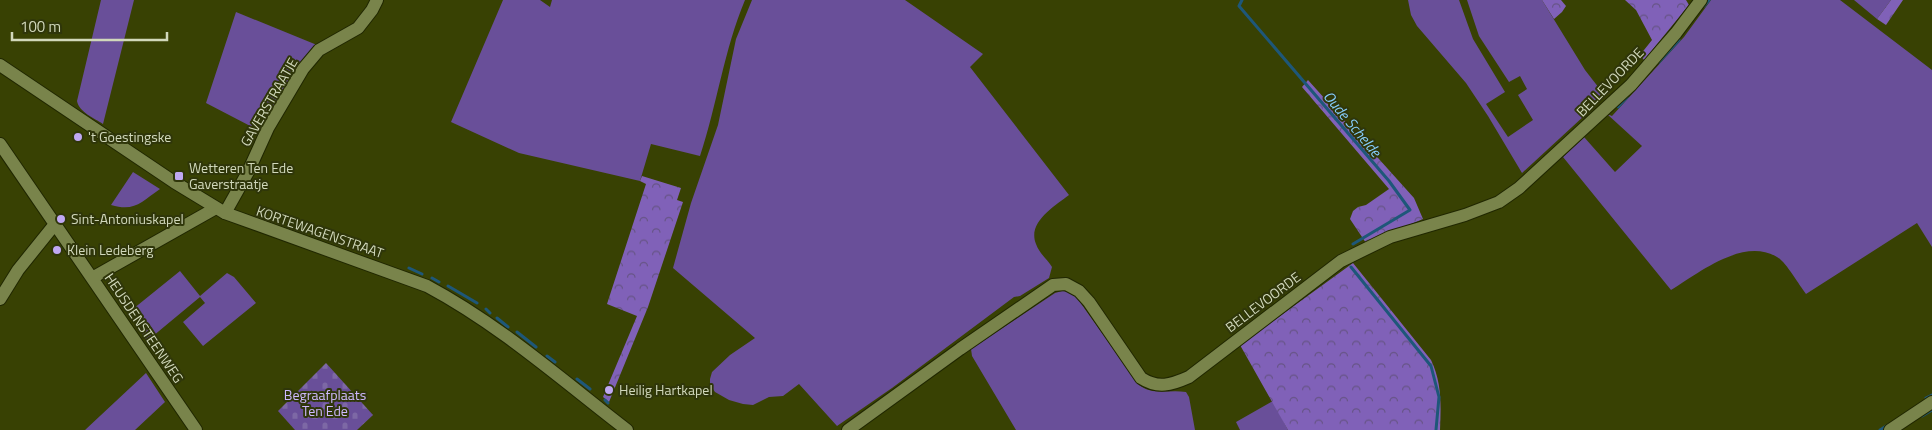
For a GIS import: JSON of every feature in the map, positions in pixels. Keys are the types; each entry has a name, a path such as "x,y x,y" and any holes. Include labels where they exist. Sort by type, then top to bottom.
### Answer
{"street":[{"name":"GAVERSTRAATJE","path":"221,211 248,172 268,128 303,69 319,50 358,28 372,10 376,0"},
{"name":"BELLEVOORDE","path":"848,430 1053,285 1066,284 1079,291 1089,302 1141,378 1149,383 1165,386 1188,377 1341,261 1390,237 1465,215 1499,202 1519,188 1630,85 1676,33 1701,0"},
{"name":"KORTEWAGENSTRAAT","path":"0,65 174,182 221,211 427,286 454,300 488,323 627,430"},
{"name":"HEUSDENSTEENWEG","path":"0,144 196,430"},
{"path":"92,278 221,211"},
{"path":"0,300 18,270 55,224"},
{"path":"1890,430 1932,402"}],"green space":[{"path":"101,0 134,0 103,124 84,112 77,101"},
{"path":"503,0 540,0 550,7 552,0 745,0 726,58 700,156 651,144 640,181 519,153 451,122"},
{"path":"752,0 905,0 983,54 970,67 1069,195 1044,215 1035,229 1034,236 1037,247 1052,267 1049,278 1020,296 1014,297 892,388 837,426 799,384 783,396 769,397 753,405 729,400 715,392 710,385 712,372 730,355 755,338 673,268 691,203 718,125 736,39"},
{"path":"1408,0 1459,0 1473,39 1505,92 1486,104 1508,137 1533,120 1518,95 1527,89 1520,76 1509,82 1479,36 1467,0 1542,0 1585,70 1599,88 1610,92 1522,173 1466,83 1417,26 1411,15"},
{"path":"1542,0 1561,0 1566,6 1554,19"},
{"path":"1625,0 1686,0 1689,5 1644,60 1640,55 1652,40 1636,10"},
{"path":"1711,0 1840,0 1932,70 1932,247 1917,223 1806,294 1781,260 1764,252 1750,251 1722,260 1671,290 1563,157 1584,137 1615,172 1642,146 1607,114 1612,116 1684,37"},
{"path":"1854,0 1891,0 1877,19"},
{"path":"1891,0 1903,0 1886,25 1877,19"},
{"path":"236,12 317,45 289,79 260,131 206,103"},
{"path":"1308,80 1414,198 1423,219 1366,243 1350,219 1353,211 1358,207 1366,205 1389,189 1302,87"},
{"path":"133,172 160,189 142,202 132,206 119,207 111,205"},
{"path":"642,176 681,188 677,200 683,202 648,307 609,402 603,397 637,316 607,304 646,184 640,181"},
{"path":"1353,263 1431,360 1439,386 1440,430 1288,430 1240,345"},
{"path":"180,271 200,296 227,273 234,277 256,303 203,346 183,322 205,303 200,297 147,341 128,313"},
{"path":"1062,291 1070,292 1077,298 1139,385 1156,391 1186,392 1189,397 1195,430 1016,430 972,356 971,349 1055,293"},
{"name":"Begraafplaats Ten Ede","path":"326,363 373,415 357,430 295,430 278,411"},
{"path":"146,373 165,402 135,430 85,430"},
{"path":"1273,401 1288,430 1240,430 1236,422"}],"waterway":[{"name":"Oude Schelde","path":"1242,0 1239,6 1389,181 1410,210 1353,244"},
{"path":"1704,6 1709,0"},
{"path":"1659,62 1679,40"},
{"path":"1618,107 1627,97"},
{"name":"Oude Schelde","path":"1351,267 1431,366 1439,397 1436,430"},
{"path":"409,268 422,274"},
{"path":"432,278 439,282"},
{"path":"448,286 477,303"},
{"path":"486,309 490,313"},
{"path":"497,318 508,327"},
{"path":"517,332 536,347"},
{"path":"547,356 555,362"},
{"path":"577,379 590,389"},
{"path":"1926,398 1932,395"},
{"path":"605,400 608,403"},
{"path":"1922,416 1932,410"},
{"path":"1880,430 1888,425"}],"place":[{"name":"'t Goestingske","path":"78,137"},
{"name":"Wetteren Ten Ede Gaverstraatje","path":"179,176"},
{"name":"Sint-Antoniuskapel","path":"61,219"},
{"name":"Klein Ledeberg","path":"57,250"},
{"name":"Heilig Hartkapel","path":"609,390"}]}
